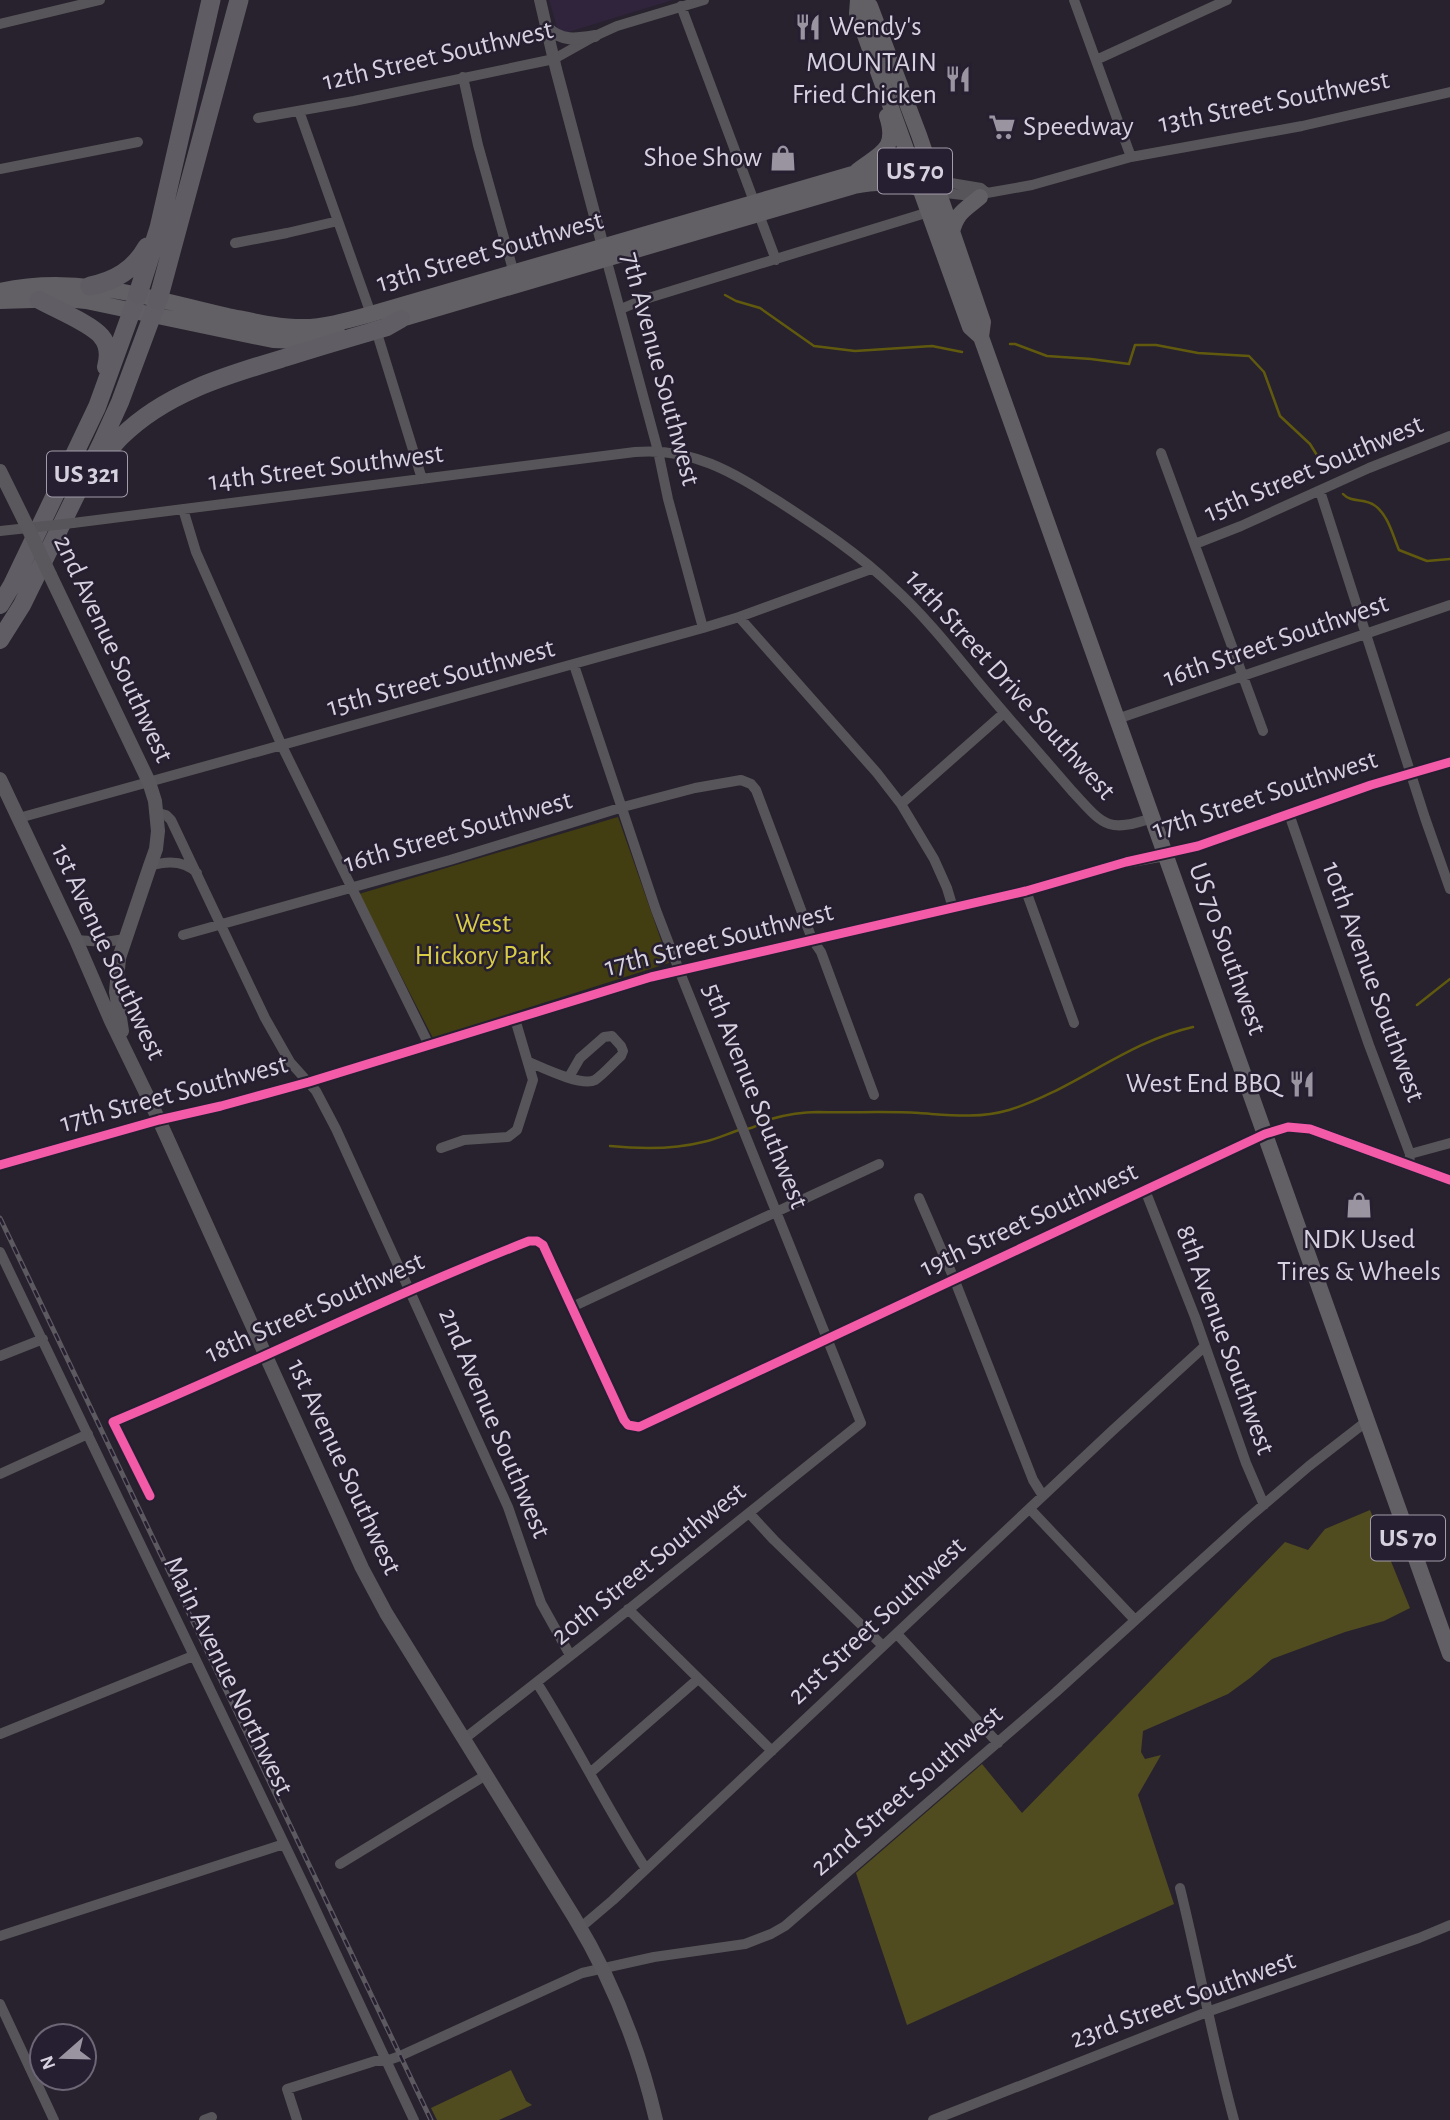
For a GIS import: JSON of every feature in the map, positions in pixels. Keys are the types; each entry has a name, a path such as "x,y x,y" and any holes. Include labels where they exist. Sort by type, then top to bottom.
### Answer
{"highway":[{"name":"US 321","path":"0,605 97,407 136,302 159,228 211,0"},
{"name":"US 321","path":"0,640 22,605 82,483 120,402 156,308 239,0"},
{"path":"90,286 110,282 127,271 144,253 159,228"},
{"path":"39,300 93,329 108,347 97,407"},
{"path":"82,483 121,436 168,402 191,390 374,322 401,319"}],"main road":[{"name":"US 70 Southwest","path":"858,0 858,13 870,50 927,184 952,232 983,322 981,337 1367,1421"},
{"name":"US 70 Southwest","path":"863,0 870,6 884,40 927,184 929,212 970,327 981,337"},
{"path":"856,173 879,158 890,143 889,122 869,65 870,50"},
{"name":"13th Street Southwest","path":"156,308 291,327 374,322 756,207 856,173 890,170 927,184"},
{"name":"13th Street Southwest","path":"756,207 867,183 927,184"},
{"path":"952,232 956,217 983,195"},
{"name":"13th Street Southwest","path":"0,290 37,285 90,286 254,337 299,341 329,337 387,320 401,319 516,279"},
{"name":"13th Street Southwest","path":"0,301 65,299 136,302"},
{"name":"2nd Avenue Southwest","path":"0,471 149,782 158,813 156,849 125,939 116,992 121,1026 134,1065"},
{"name":"1st Avenue Southwest","path":"0,779 111,1021 134,1065 372,1588 604,1969 638,2053 656,2120"},
{"name":"US 70","path":"1367,1421 1450,1654"}],"street":[{"path":"0,24 100,0"},
{"name":"7th Avenue Southwest","path":"540,0 703,628"},
{"name":"12th Street Southwest","path":"258,118 554,59 617,26 704,0"},
{"path":"1074,0 1131,157"},
{"path":"1097,60 1227,0"},
{"path":"681,6 776,260"},
{"path":"547,27 556,35 569,39 595,36"},
{"path":"463,77 478,145 516,279"},
{"name":"13th Street Southwest","path":"927,184 983,195 1032,185 1131,157 1302,126 1450,92"},
{"path":"299,111 374,322 422,479"},
{"path":"0,169 138,142"},
{"path":"621,309 642,300 929,212"},
{"path":"235,243 338,221"},
{"name":"15th Street Southwest","path":"1195,544 1369,468 1450,436"},
{"name":"14th Street Southwest","path":"0,531 658,451"},
{"name":"14th Street Drive Southwest","path":"658,451 689,455 740,477 829,535 892,586 922,616 1098,818 1123,827 1152,818"},
{"path":"1161,453 1263,731"},
{"path":"1320,491 1450,889"},
{"path":"183,509 196,552 282,746 429,1045"},
{"name":"15th Street Southwest","path":"19,818 703,628 871,569"},
{"name":"16th Street Southwest","path":"1117,719 1450,605"},
{"path":"739,617 877,773 901,804 934,859 953,908"},
{"name":"5th Avenue Southwest","path":"574,665 656,910 861,1423"},
{"path":"901,804 1004,713"},
{"name":"17th Street Southwest","path":"0,1165 159,1120 309,1082 679,970 1027,891 1126,862 1198,846 1411,772 1450,762"},
{"name":"16th Street Southwest","path":"183,935 450,860 623,807 733,780 746,781 756,790 812,939"},
{"name":"2nd Avenue Southwest","path":"158,813 171,820 277,1040 290,1062 309,1082 342,1142 508,1507 541,1603 570,1655"},
{"name":"10th Avenue Southwest","path":"1289,814 1409,1160"},
{"path":"150,866 180,863 190,867 199,876"},
{"path":"1027,891 1074,1023"},
{"path":"76,940 106,942 125,939"},
{"path":"812,939 821,952 874,1095"},
{"path":"441,1148 464,1140 501,1139 517,1130 533,1080 515,1019"},
{"path":"529,1062 569,1077 583,1082 596,1079 621,1056 621,1046 612,1036 604,1037 580,1058 569,1077"},
{"name":"19th Street Southwest","path":"572,1307 624,1420 634,1427 639,1427 1265,1134 1288,1126 1310,1129 1409,1160 1450,1180"},
{"path":"1409,1160 1450,1143"},
{"path":"572,1307 879,1164"},
{"name":"8th Avenue Southwest","path":"1145,1190 1205,1346 1246,1463 1264,1504"},
{"path":"919,1198 955,1281 1033,1480 1042,1496"},
{"name":"18th Street Southwest","path":"150,1496 113,1422 410,1290 529,1241 537,1241 543,1245 572,1307"},
{"name":"Main Avenue Northwest","path":"0,1252 414,2120"},
{"path":"0,1356 43,1339"},
{"name":"21st Street Southwest","path":"580,1928 1205,1346"},
{"name":"22nd Street Southwest","path":"296,2120 287,2089 374,2061 386,2061 400,2056 582,1973 654,1957 745,1944 775,1933 816,1901 998,1743 1264,1504 1367,1421"},
{"name":"20th Street Southwest","path":"464,1739 861,1423"},
{"path":"0,1474 88,1434"},
{"path":"1030,1508 1135,1620"},
{"path":"749,1513 883,1646"},
{"path":"628,1609 772,1751"},
{"path":"897,1633 998,1743"},
{"path":"0,1734 193,1656"},
{"path":"590,1773 698,1679"},
{"path":"537,1683 646,1869"},
{"path":"340,1864 486,1775"},
{"path":"0,1936 284,1844"},
{"path":"1180,1888 1234,2120"},
{"name":"23rd Street Southwest","path":"933,2120 1207,2012 1450,1926"},
{"path":"1,2010 54,2120"}],"shaded area":[{"path":"549,0 673,0 559,35"},
{"path":"1370,1510 1410,1608 1384,1621 1345,1632 1272,1659 1228,1694 1143,1731 1141,1752 1145,1759 1161,1755 1138,1795 1174,1904 907,2025 856,1873 982,1764 1022,1813 1285,1542 1308,1550 1325,1529"},
{"path":"511,2070 526,2101 532,2105 499,2120 437,2120 431,2108"}],"green space":[{"name":"West Hickory Park","path":"618,817 669,963 433,1038 359,894"}],"waterway":[{"path":"725,295 760,308 814,346 855,351 932,346 962,352"},
{"path":"1010,344 1047,356 1129,364 1135,345 1249,356 1264,372 1280,416 1310,444 1328,473"},
{"path":"1343,494 1379,509 1390,526 1399,550 1427,561 1450,559"},
{"path":"1417,1005 1450,979"},
{"path":"746,1129 768,1120 813,1112 907,1112 964,1116 997,1113 1056,1091 1145,1043 1193,1027"},
{"path":"610,1146 668,1148 712,1140 739,1130"}],"railway":[{"path":"0,1218 431,2120"}],"cycle path":[{"path":"0,1165 159,1120 309,1082 651,977 1026,891 1126,862 1198,846 1371,785 1450,762"},
{"path":"150,1496 113,1422 424,1284 529,1241 537,1241 543,1245 624,1420 628,1425 639,1427 1265,1134 1288,1127 1310,1129 1450,1180"}],"place":[{"name":"Wendy's","path":"808,27"},
{"name":"MOUNTAIN Fried Chicken","path":"958,79"},
{"name":"Speedway","path":"1002,127"},
{"name":"Shoe Show","path":"783,158"},
{"name":"West End BBQ","path":"1302,1084"},
{"name":"NDK Used Tires & Wheels","path":"1359,1205"}]}
